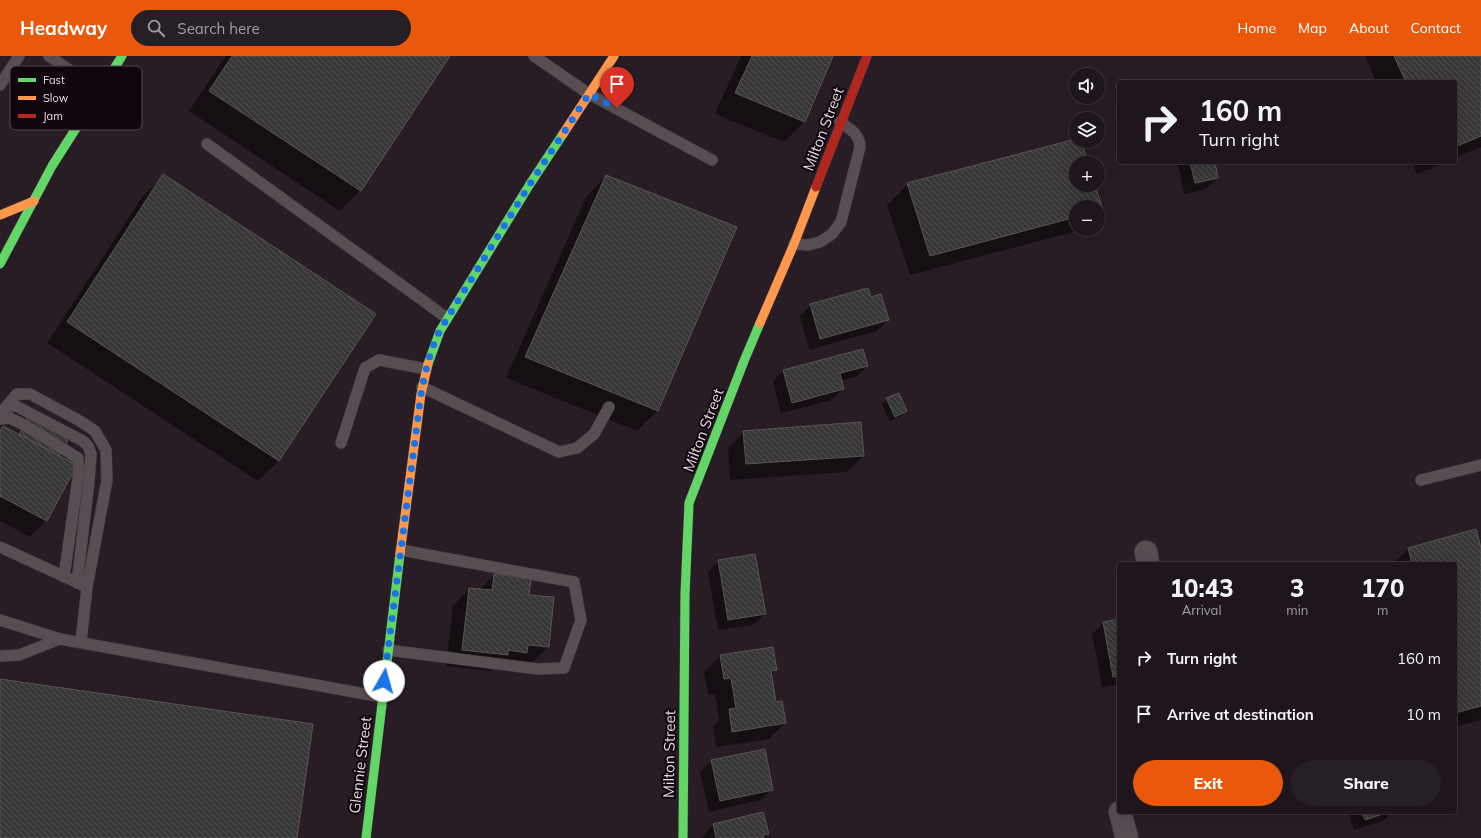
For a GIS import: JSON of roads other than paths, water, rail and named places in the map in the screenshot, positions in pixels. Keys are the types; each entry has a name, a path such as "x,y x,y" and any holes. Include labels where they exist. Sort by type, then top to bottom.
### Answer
{"street":[{"path":"116,66 122,56"},
{"name":"Glennie Street","path":"366,838 382,697 422,387 432,346 447,318 530,184 614,56"},
{"name":"Milton Street","path":"683,838 684,602 689,503 744,361 794,244 840,122 867,56"},
{"path":"0,264 52,166 75,130"},
{"path":"0,215 34,201"},
{"path":"1120,814 1126,838"}],"lane":[{"path":"12,66 19,56"},
{"path":"50,56 64,66"},
{"path":"534,56 589,94 712,160"},
{"path":"0,85 10,70"},
{"path":"794,244 808,245 820,242 832,234 841,222 860,147 859,138 854,132 840,122"},
{"path":"207,144 447,318"},
{"path":"341,443 365,368 379,360 426,369"},
{"path":"422,387 560,452 578,448 594,434 609,407"},
{"path":"3,410 17,394 30,394 80,421 95,431 106,450 107,480 82,585"},
{"path":"3,410 16,406 83,441 88,446 90,454 82,585 81,642"},
{"path":"0,419 10,418 26,426 78,458 79,471 64,577"},
{"path":"1420,480 1481,465"},
{"path":"0,547 82,585"},
{"path":"388,650 538,669 564,668 581,620 574,582 401,550"},
{"path":"0,620 60,639 382,697"},
{"path":"0,656 19,655 60,639"}]}
